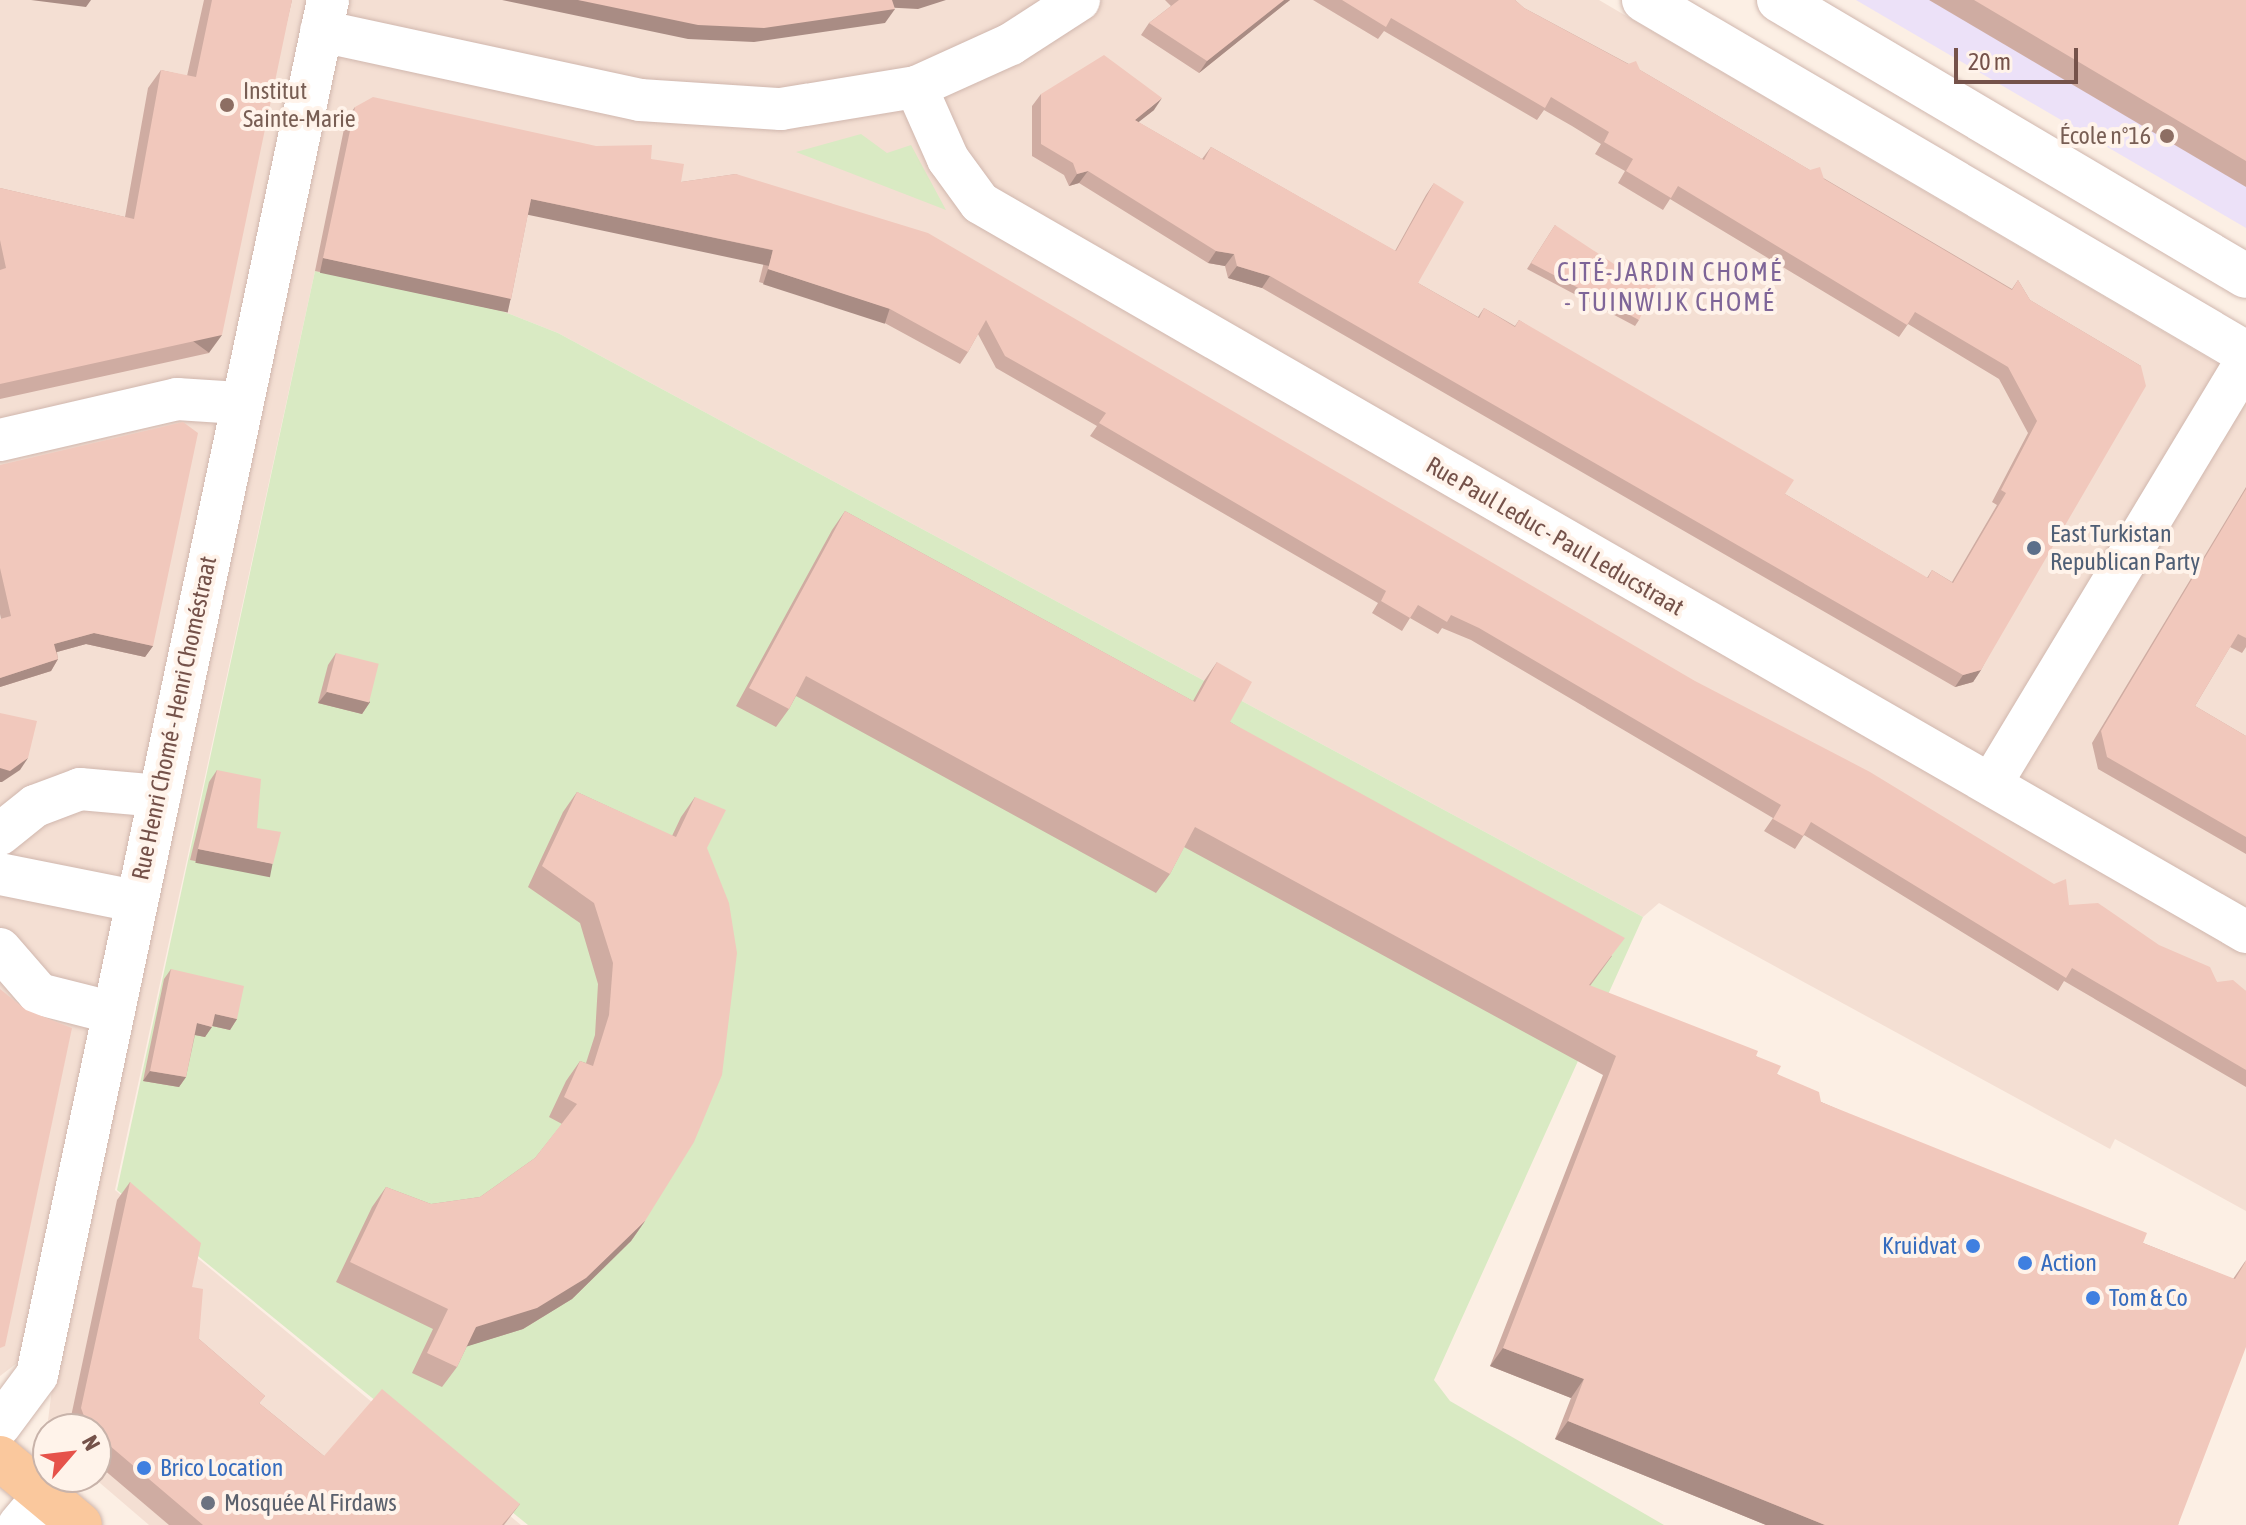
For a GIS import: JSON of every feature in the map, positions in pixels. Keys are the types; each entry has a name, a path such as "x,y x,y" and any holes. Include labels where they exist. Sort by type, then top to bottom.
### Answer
{"main road":[{"path":"0,1458 32,1510 80,1525"}],"street":[{"path":"324,15 714,110 781,109 916,87 1011,44 1079,0"},
{"path":"1644,0 2246,353"},
{"path":"1779,0 2246,276"},
{"name":"Rue Henri Chomé - Henri Choméstraat","path":"0,1425 37,1375 135,901 160,796 239,403 324,15"},
{"name":"Rue Paul Leduc - Paul Leducstraat","path":"916,87 948,159 980,203 2246,932"},
{"path":"1991,784 2246,361"},
{"path":"0,440 177,399 239,403"},
{"path":"0,834 35,806 80,789 160,796"},
{"path":"0,874 135,901"},
{"path":"0,949 39,994 114,1013"}],"shaded area":[{"path":"0,0 1599,0 2246,380 2246,1211 2115,1139 2110,1149 1659,903 1643,917 558,333 502,311 315,271 115,1190 521,1525 149,1525 112,1493 112,1413 49,1413 57,1350 21,1360 0,1376"},
{"name":"École n°16","path":"1856,0 2246,0 2246,228 1931,44"}],"green space":[{"path":"861,134 887,153 911,145 946,210 796,152"},
{"path":"315,271 502,311 558,333 1643,917 1434,1380 1450,1401 1664,1525 528,1525 117,1190"}],"building":[{"path":"212,0 292,0 222,335 0,384 0,270 6,268 0,240 0,188 134,219 161,70 196,77"},
{"path":"578,0 892,0 895,9 764,28 698,25"},
{"path":"1179,0 1284,0 1207,61 1149,23"},
{"path":"1342,0 1515,0 1524,8 1628,64 1636,61 1640,70 1810,170 1820,167 1824,179 2012,290 2018,280 2030,300 2141,366 2146,386 1981,670 1963,675 1270,276 1237,266 1234,254 1216,251 1088,171 1077,174 1073,163 1041,144 1041,94 1104,55 1162,98 1135,120 1204,160 1211,147 1396,251 1434,183 1464,202 1418,283 1479,318 1484,308 1515,327 1519,320 1794,480 1785,494 1928,578 1932,570 1953,583 2006,493 2001,490 2037,421 2008,367 1915,312 1907,325 1678,186 1671,198 1626,171 1633,159 1604,142 1609,132 1551,97 1545,108 1391,18 1386,27"},
{"path":"1974,0 2246,0 2246,161"},
{"path":"373,97 596,146 652,145 651,159 684,164 681,182 736,174 928,233 1695,681 1870,772 2054,884 2066,879 2069,905 2098,903 2159,945 2210,967 2217,982 2233,980 2246,991 2246,1070 2072,968 2066,978 1811,822 1803,836 1773,819 1781,805 1479,628 1451,615 1447,622 1418,605 1410,618 1381,601 1386,591 1099,423 1106,413 1005,356 986,320 968,352 890,309 768,269 773,250 531,199 511,299 323,258 355,107"},
{"path":"1555,225 1614,264 1617,259 1658,281 1639,320 1531,263"},
{"path":"183,422 198,433 153,646 94,633 54,644 58,659 0,678 0,619 11,616 0,568 0,465"},
{"path":"2246,489 2246,638 2238,634 2195,706 2246,736 2246,837 2107,757 2101,731"},
{"path":"845,511 1195,702 1217,662 1252,682 1230,722 1625,938 1589,985 1758,1051 1756,1056 1781,1066 1777,1074 1819,1092 1821,1102 2147,1233 2143,1243 2235,1279 2246,1261 2246,1347 2178,1525 1825,1525 1568,1421 1584,1379 1503,1348 1616,1056 1195,827 1170,874 806,676 789,709 749,688"},
{"path":"336,653 379,664 369,702 326,692"},
{"path":"0,713 37,721 28,758 10,771 0,768"},
{"path":"217,770 261,779 257,828 281,832 273,864 198,849"},
{"path":"577,792 676,837 695,797 726,810 707,848 729,903 737,953 722,1075 694,1142 645,1221 586,1278 537,1308 476,1327 457,1367 427,1353 448,1309 350,1262 386,1187 431,1204 480,1197 535,1158 577,1104 564,1097 580,1061 593,1066 609,1015 613,963 594,903 542,866"},
{"path":"171,969 244,986 237,1019 215,1014 212,1027 197,1023 186,1077 150,1071"},
{"path":"0,989 26,1010 72,1028 5,1346 0,1348"},
{"path":"130,1182 201,1243 192,1287 203,1289 199,1339 265,1396 259,1403 324,1456 382,1389 520,1504 502,1525 203,1525 112,1448 112,1413 83,1413 81,1408"}],"place":[{"name":"Institut Sainte-Marie","path":"227,105"},
{"name":"École n°16","path":"2167,136"},
{"name":"East Turkistan Republican Party","path":"2034,548"},
{"name":"Kruidvat","path":"1973,1246"},
{"name":"Action","path":"2025,1263"},
{"name":"Tom & Co","path":"2093,1298"},
{"name":"Brico Location","path":"144,1468"},
{"name":"Mosquée Al Firdaws","path":"208,1503"}],"district":[{"name":"CITÉ-JARDIN CHOMÉ - TUINWIJK CHOMÉ","path":"1670,288"}]}
